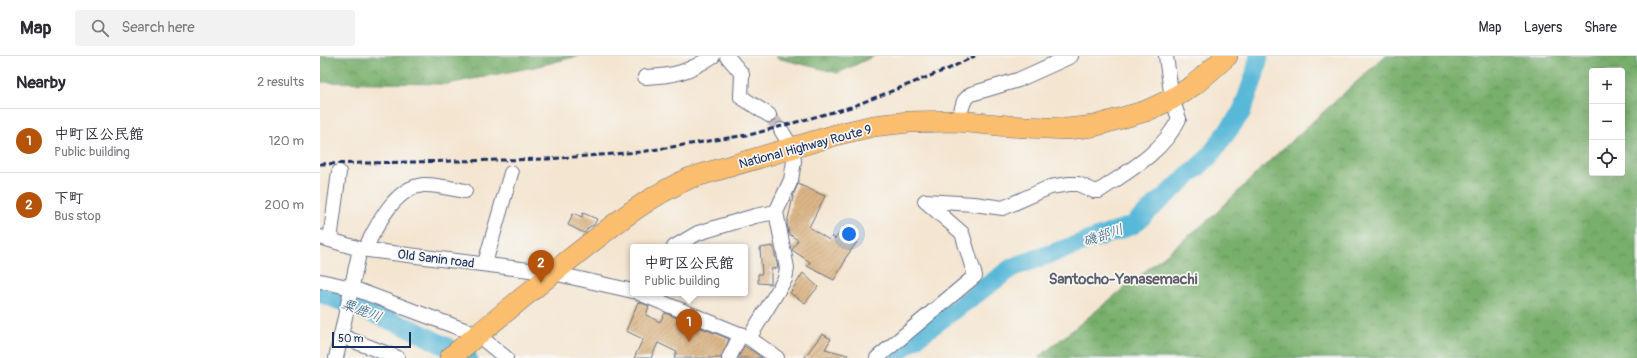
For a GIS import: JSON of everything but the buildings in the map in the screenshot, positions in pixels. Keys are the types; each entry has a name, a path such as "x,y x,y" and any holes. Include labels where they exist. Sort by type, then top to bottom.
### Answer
{"highway":[{"name":"National Highway Route 9","path":"450,358 553,273 638,206 669,187 690,178 874,126 909,122 958,121 1008,126 1067,128 1094,126 1146,111 1172,99 1194,85 1227,56"}],"street":[{"path":"645,77 667,76 695,68 714,56"},
{"path":"727,56 742,74 741,97 769,114"},
{"path":"958,121 964,101 971,94 1018,80 1071,56"},
{"path":"877,358 975,276 962,233 925,201 974,204 1003,208 1050,187 1078,184 1094,191 1099,191 1152,155 1173,131 1179,119 1172,99 1166,56"},
{"path":"729,358 784,279 788,268 776,212 791,180 794,161 792,148 781,130"},
{"path":"325,238 338,172"},
{"name":"Old Sanin road","path":"325,238 362,249 485,263 511,173"},
{"path":"336,358 362,249 390,206 405,192 422,185 465,191"},
{"path":"679,244 698,233 755,216 776,212"},
{"path":"485,263 553,273 630,290"},
{"path":"320,281 352,290 475,338 506,358"},
{"path":"646,296 745,336 777,358"},
{"path":"341,336 398,358"}],"green space":[{"path":"320,56 578,56 534,67 447,84 320,82"},
{"path":"776,56 874,56 838,73 777,58"},
{"path":"1385,56 1637,56 1637,358 1038,358 1212,217 1267,163"}],"waterway":[{"name":"磯部川","path":"892,358 905,346 1013,267 1133,225 1208,158 1242,111 1254,77 1259,56"},
{"name":"粟鹿川","path":"320,293 414,330 468,358"}],"tunnel":[{"path":"769,115 781,130"}],"railway":[{"path":"320,164 547,159 640,152 753,134 851,107 948,69 975,56"}],"place":[{"name":"下町","path":"541,283"},
{"name":"中町区公民館","path":"689,342"}],"district":[{"name":"Santocho-Yanasemachi","path":"1123,279"}]}
